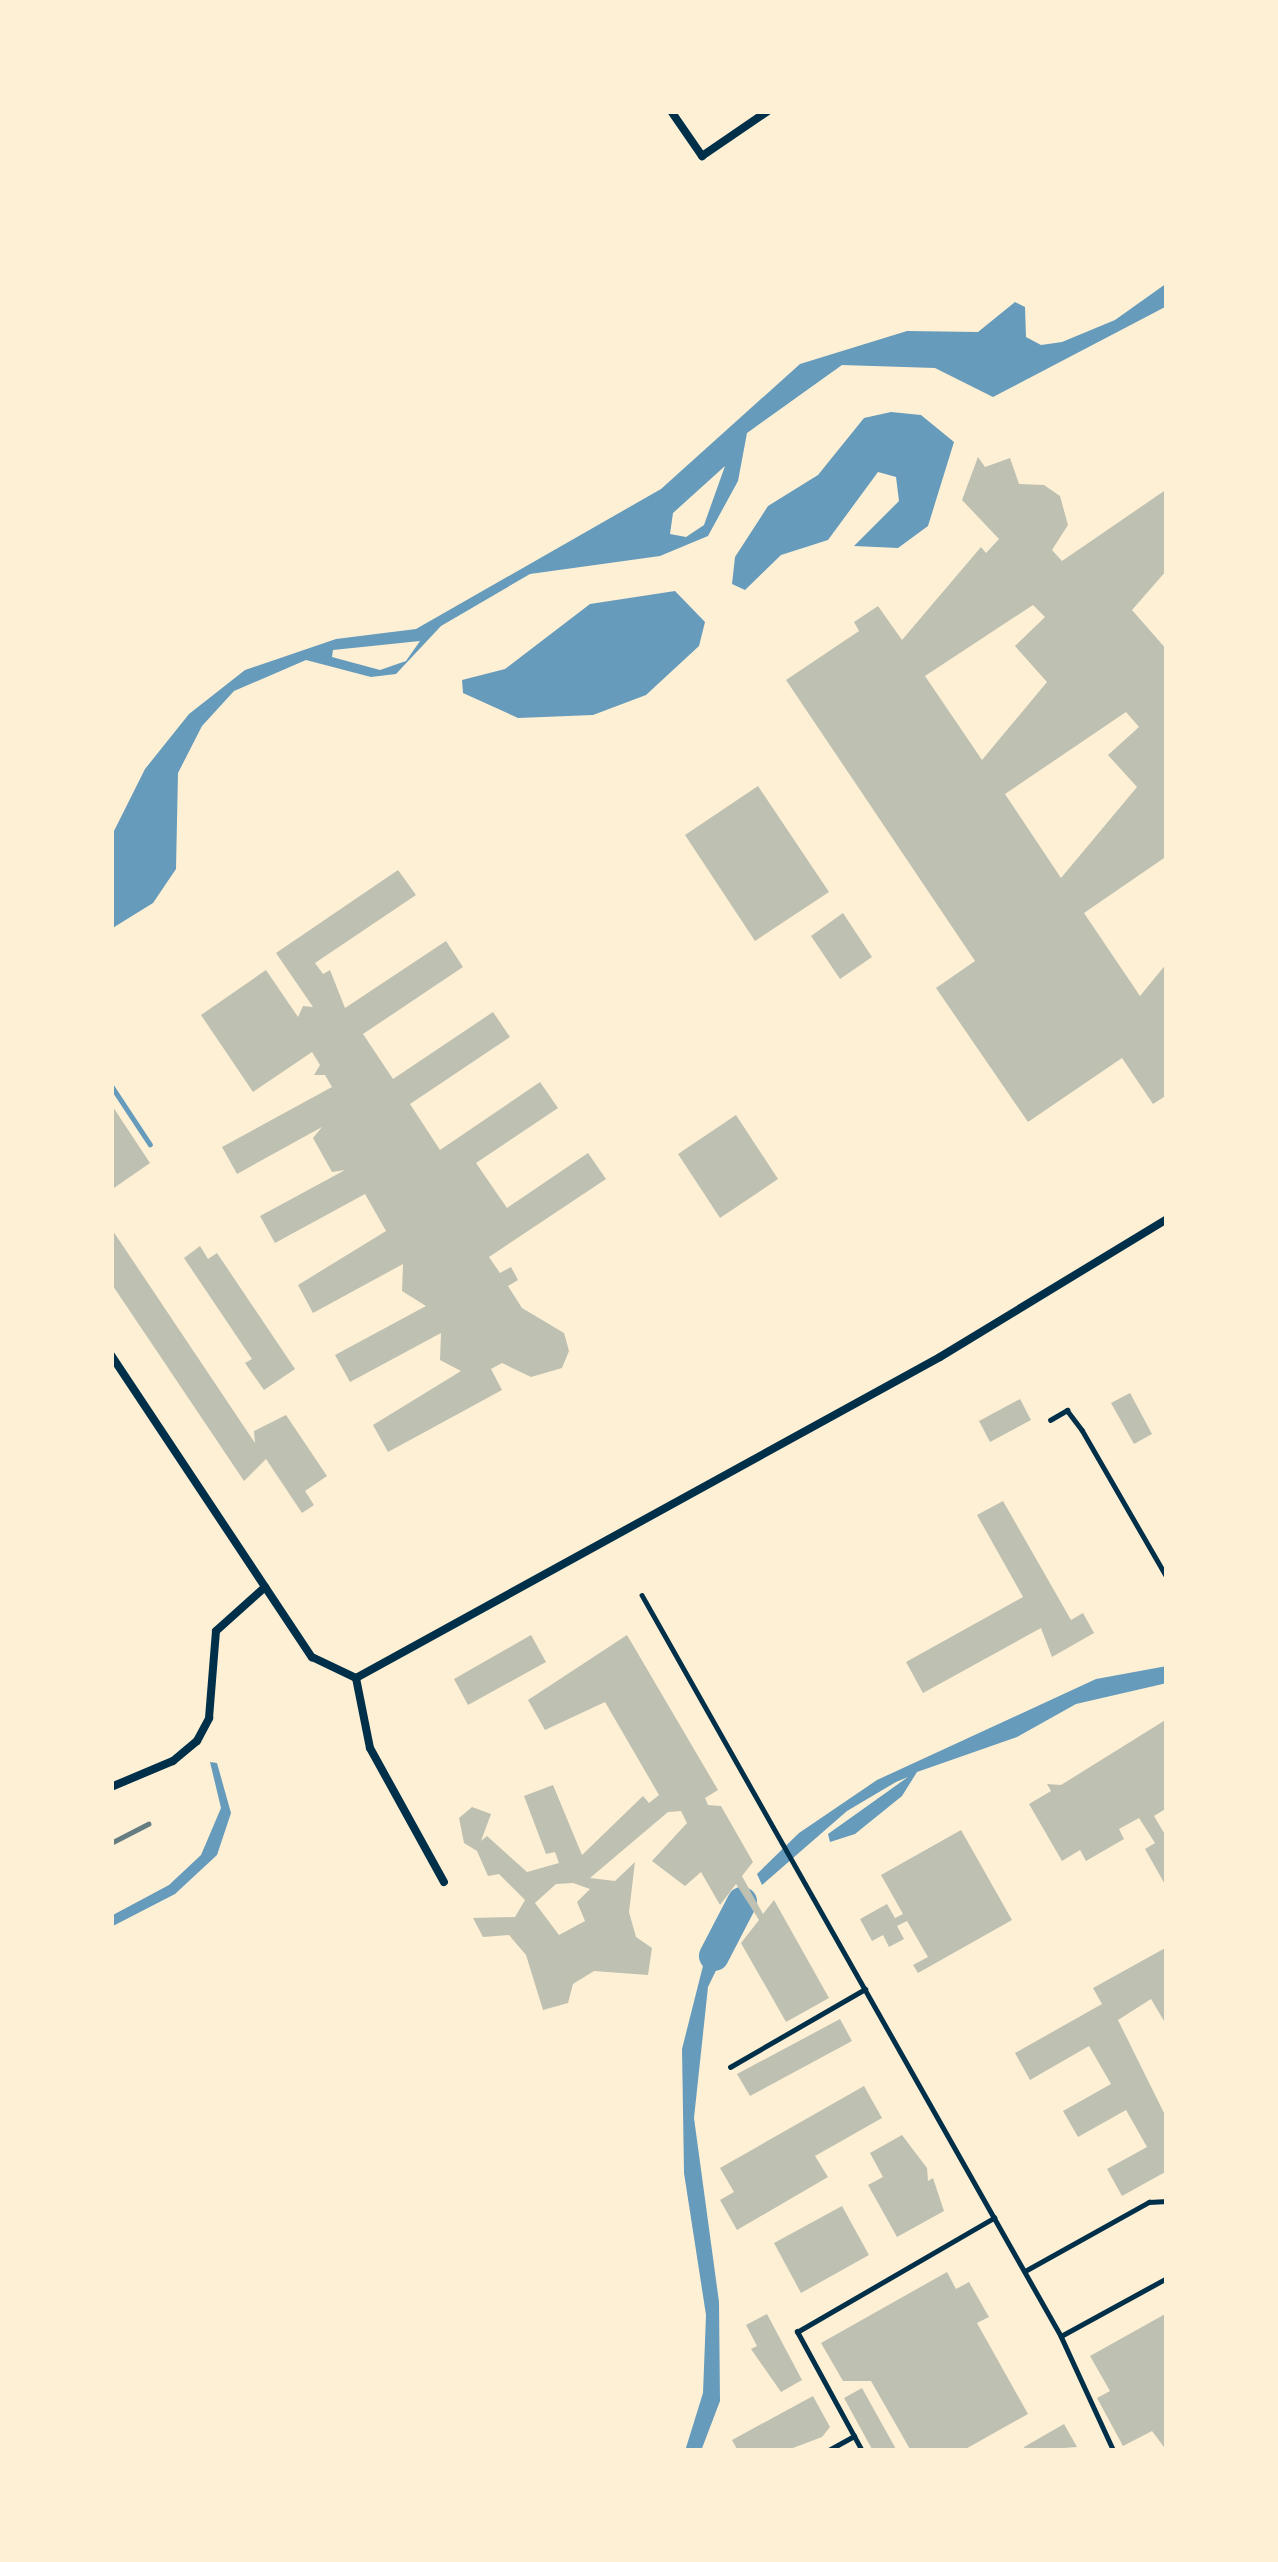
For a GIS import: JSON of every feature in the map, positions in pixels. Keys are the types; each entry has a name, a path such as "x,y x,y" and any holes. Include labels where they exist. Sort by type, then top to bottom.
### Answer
{"street":[{"path":"671,111 702,156 769,111"},
{"path":"356,1678 940,1357 1167,1219"},
{"path":"111,1355 312,1657 356,1678"},
{"path":"111,1787 173,1761 197,1741 209,1718 216,1631 266,1587"},
{"path":"356,1678 370,1748 444,1882"}],"lane":[{"path":"1050,1420 1067,1410 1167,1576"},
{"path":"642,1595 1061,2336 1114,2451"},
{"path":"730,2067 865,1989"},
{"path":"1024,2271 1149,2202 1167,2201"},
{"path":"862,2451 797,2332 994,2218"},
{"path":"1061,2336 1167,2278"},
{"path":"827,2451 854,2436"}],"water":[{"path":"1167,283 1167,306 993,397 935,368 842,365 747,433 738,481 708,536 660,556 530,574 441,626 396,674 371,677 306,660 234,691 202,726 178,773 176,869 153,903 111,929 111,837 145,769 189,714 245,670 336,639 416,629 661,489 800,364 907,331 978,332 1015,302 1025,307 1026,337 1041,345 1062,342 1115,320","holes":["725,466 704,525 686,537 670,534 673,513","420,641 406,661 380,670 332,657 333,650"]},
{"path":"891,412 921,415 954,442 928,526 898,548 854,546 899,501 896,477 878,472 828,540 781,555 745,590 732,584 735,557 768,506 818,475 864,418"},
{"path":"675,591 705,622 699,646 646,695 593,715 518,718 463,693 462,680 505,669 590,604"},
{"path":"1167,1666 1167,1683 1076,1704 1017,1737 917,1772 902,1796 855,1834 830,1842 828,1834 908,1777 896,1782 847,1811 762,1885 757,1874 799,1833 877,1780 1096,1679"},
{"path":"210,1762 217,1763 231,1813 217,1855 175,1894 111,1927 111,1916 169,1885 201,1855 221,1808"},
{"path":"727,1912 736,1929 708,1987 694,2118 719,2302 720,2401 701,2451 685,2451 703,2393 706,2315 684,2173 682,2049 708,1946"}],"building":[{"path":"978,457 985,467 1010,458 1019,484 1044,485 1060,496 1068,525 1052,550 1062,561 1167,489 1167,570 1132,610 1167,650 1167,856 1084,913 1140,996 1167,963 1167,1095 1153,1104 1122,1058 1028,1122 936,988 975,961 786,680 859,631 854,622 878,606 902,640 981,547 986,553 999,539 962,500","holes":["1033,605 1045,617 1015,646 1047,682 982,760 925,676","1126,712 1139,727 1108,755 1137,787 1061,878 1005,794"]},
{"path":"758,786 829,892 755,941 685,835"},
{"path":"398,870 416,895 315,963 323,974 330,970 345,1008 446,941 463,967 363,1034 393,1079 493,1012 510,1037 410,1104 440,1150 540,1082 558,1108 476,1163 507,1208 588,1153 606,1179 489,1257 500,1273 511,1267 518,1280 508,1286 522,1308 564,1333 569,1351 562,1368 531,1377 502,1363 491,1369 502,1390 388,1452 373,1425 461,1371 440,1360 441,1333 350,1382 335,1355 426,1306 402,1291 403,1264 313,1313 298,1285 386,1231 365,1194 275,1243 260,1216 345,1170 332,1172 313,1138 322,1127 237,1174 222,1147 332,1087 325,1075 314,1075 320,1065 312,1052 253,1092 201,1015 266,970 298,1017 303,1006 313,1007 276,953"},
{"path":"843,913 872,957 840,979 811,936"},
{"path":"111,1104 150,1163 111,1190"},
{"path":"736,1115 778,1179 720,1218 678,1154"},
{"path":"111,1228 255,1443 254,1431 286,1415 327,1476 305,1491 314,1505 302,1513 266,1459 244,1481 111,1283"},
{"path":"200,1246 208,1259 217,1253 295,1369 264,1390 245,1363 252,1359 184,1258"},
{"path":"1130,1393 1152,1434 1134,1444 1111,1403"},
{"path":"1020,1399 1031,1420 990,1442 979,1421"},
{"path":"1003,1501 1071,1620 1083,1613 1094,1633 1052,1657 1041,1628 923,1693 906,1662 1023,1597 977,1515"},
{"path":"531,1635 546,1662 468,1705 454,1679"},
{"path":"627,1635 718,1790 705,1798 708,1805 721,1806 753,1862 742,1876 763,1914 774,1900 829,1998 786,2022 741,1943 759,1920 736,1884 720,1905 701,1872 685,1886 652,1861 687,1823 681,1811 668,1812 590,1878 615,1881 635,1862 629,1912 636,1937 652,1948 648,1975 594,1971 573,1984 568,2003 543,2010 526,1955 509,1935 483,1937 473,1918 515,1917 525,1900 499,1874 488,1876 477,1851 464,1843 459,1818 472,1807 491,1814 481,1841 487,1836 527,1872 559,1863 555,1852 546,1854 524,1796 553,1785 582,1855 643,1796 649,1803 659,1795 605,1702 545,1730 528,1700","holes":["556,1884 590,1889 577,1902 585,1921 559,1935 535,1903"]},
{"path":"1167,1719 1167,1808 1154,1816 1167,1838 1167,1888 1145,1849 1155,1843 1139,1818 1119,1829 1124,1839 1086,1861 1080,1850 1062,1861 1029,1804 1051,1791 1047,1784 1061,1785"},
{"path":"961,1830 1012,1920 918,1973 913,1965 928,1957 907,1921 897,1926 904,1939 889,1947 883,1935 872,1941 860,1919 887,1904 895,1918 903,1914 881,1875"},
{"path":"1167,1947 1167,2026 1151,1999 1118,2020 1167,2119 1167,2171 1122,2196 1107,2169 1147,2147 1126,2110 1078,2137 1063,2111 1111,2084 1089,2046 1030,2080 1015,2053 1102,2004 1093,1988"},
{"path":"840,2019 852,2041 750,2096 737,2074"},
{"path":"864,2086 882,2118 815,2156 828,2177 737,2230 720,2200 734,2192 720,2168"},
{"path":"902,2135 927,2168 928,2181 933,2178 944,2211 897,2237 868,2185 883,2177 870,2153"},
{"path":"842,2206 869,2255 801,2293 774,2243"},
{"path":"947,2272 956,2289 969,2282 989,2317 977,2323 1028,2414 962,2451 911,2451 871,2381 843,2381 821,2343"},
{"path":"1167,2313 1167,2451 1152,2431 1123,2446 1097,2398 1110,2391 1090,2356"},
{"path":"767,2314 802,2380 781,2392 751,2349 757,2346 746,2325"},
{"path":"862,2388 897,2451 873,2451 844,2398"},
{"path":"813,2396 830,2427 822,2437 785,2451 738,2451 732,2440"},
{"path":"1064,2424 1077,2447 1026,2451 1024,2447"}],"waterway":[{"path":"111,1085 150,1144"},
{"path":"714,1956 742,1902"}],"railway":[{"path":"111,1843 148,1824"}]}
